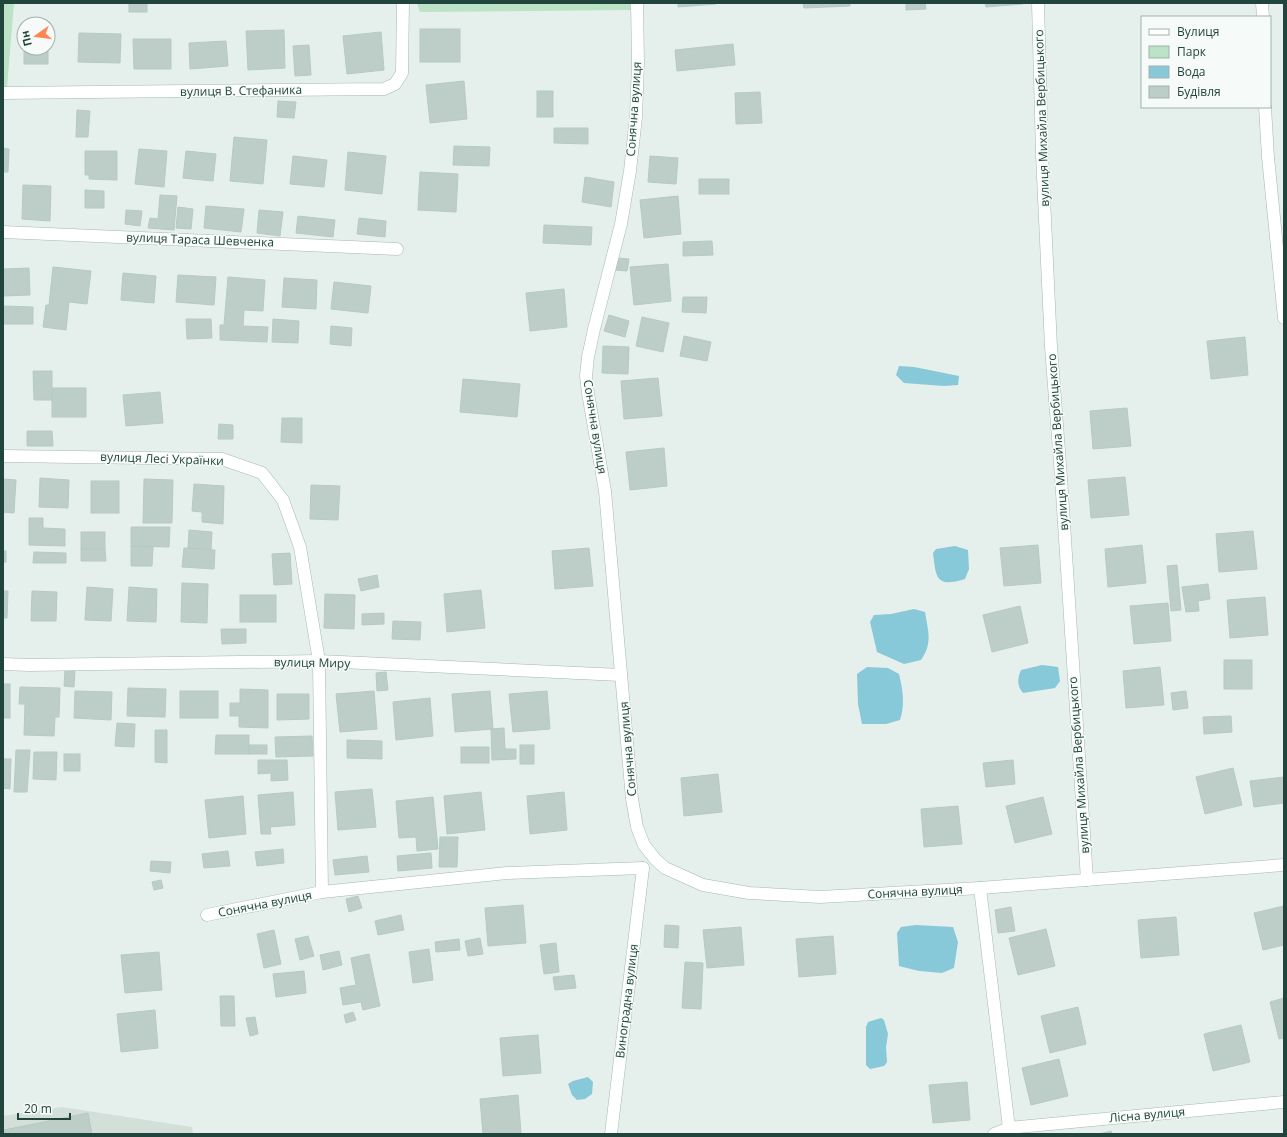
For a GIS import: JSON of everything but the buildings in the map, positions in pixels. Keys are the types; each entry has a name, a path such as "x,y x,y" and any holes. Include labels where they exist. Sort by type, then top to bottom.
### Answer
{"street":[{"name":"вулиця В. Стефаника","path":"3,93 384,89 395,84 402,73 403,3"},
{"name":"Сонячна вулиця","path":"637,3 636,117 630,170 621,224 594,329 588,357 586,376 605,491 632,799 637,827 644,845 664,868 703,885 749,893 820,897 980,888 1284,865"},
{"name":"вулиця Михайла Вербицького","path":"1038,3 1042,155 1051,347 1061,477 1087,880"},
{"path":"1262,3 1264,16"},
{"path":"1265,108 1268,157 1284,318"},
{"name":"вулиця Тараса Шевченка","path":"3,232 397,248"},
{"name":"вулиця Лесі Українки","path":"3,456 222,459 262,473 284,500 300,547 319,662"},
{"name":"Сонячна вулиця","path":"319,662 322,892"},
{"name":"вулиця Миру","path":"3,664 319,662 621,675"},
{"path":"643,868 655,859"},
{"name":"Сонячна вулиця","path":"207,915 322,892 507,874 643,868"},
{"name":"Виноградна вулиця","path":"611,1134 643,868"},
{"path":"980,888 1009,1128"},
{"name":"Лісна вулиця","path":"994,1134 1009,1128 1284,1102"}],"shaded area":[{"path":"62,1107 192,1127 193,1134 3,1134 3,1116"}],"green space":[{"path":"3,3 14,3 7,87 3,87"},
{"path":"417,3 630,3 631,10 420,12"}],"water":[{"path":"899,366 914,367 959,376 958,385 944,386 904,383 896,375"},
{"path":"955,546 968,550 969,569 965,579 948,582 943,581 939,579 937,575 933,553 936,549"},
{"path":"914,609 925,612 929,637 925,654 921,660 904,664 877,652 870,622 874,615 891,614"},
{"path":"1042,665 1058,667 1060,681 1055,688 1023,693 1018,682 1021,670"},
{"path":"867,667 888,668 899,674 903,697 903,708 900,720 886,724 862,724 858,704 857,674"},
{"path":"916,925 953,927 958,942 954,968 942,973 919,971 899,966 897,933 901,927"},
{"path":"881,1018 884,1020 888,1034 886,1047 887,1062 884,1066 870,1069 866,1065 866,1027 868,1022"},
{"path":"588,1077 593,1082 592,1094 585,1099 577,1100 572,1095 568,1084"}]}
